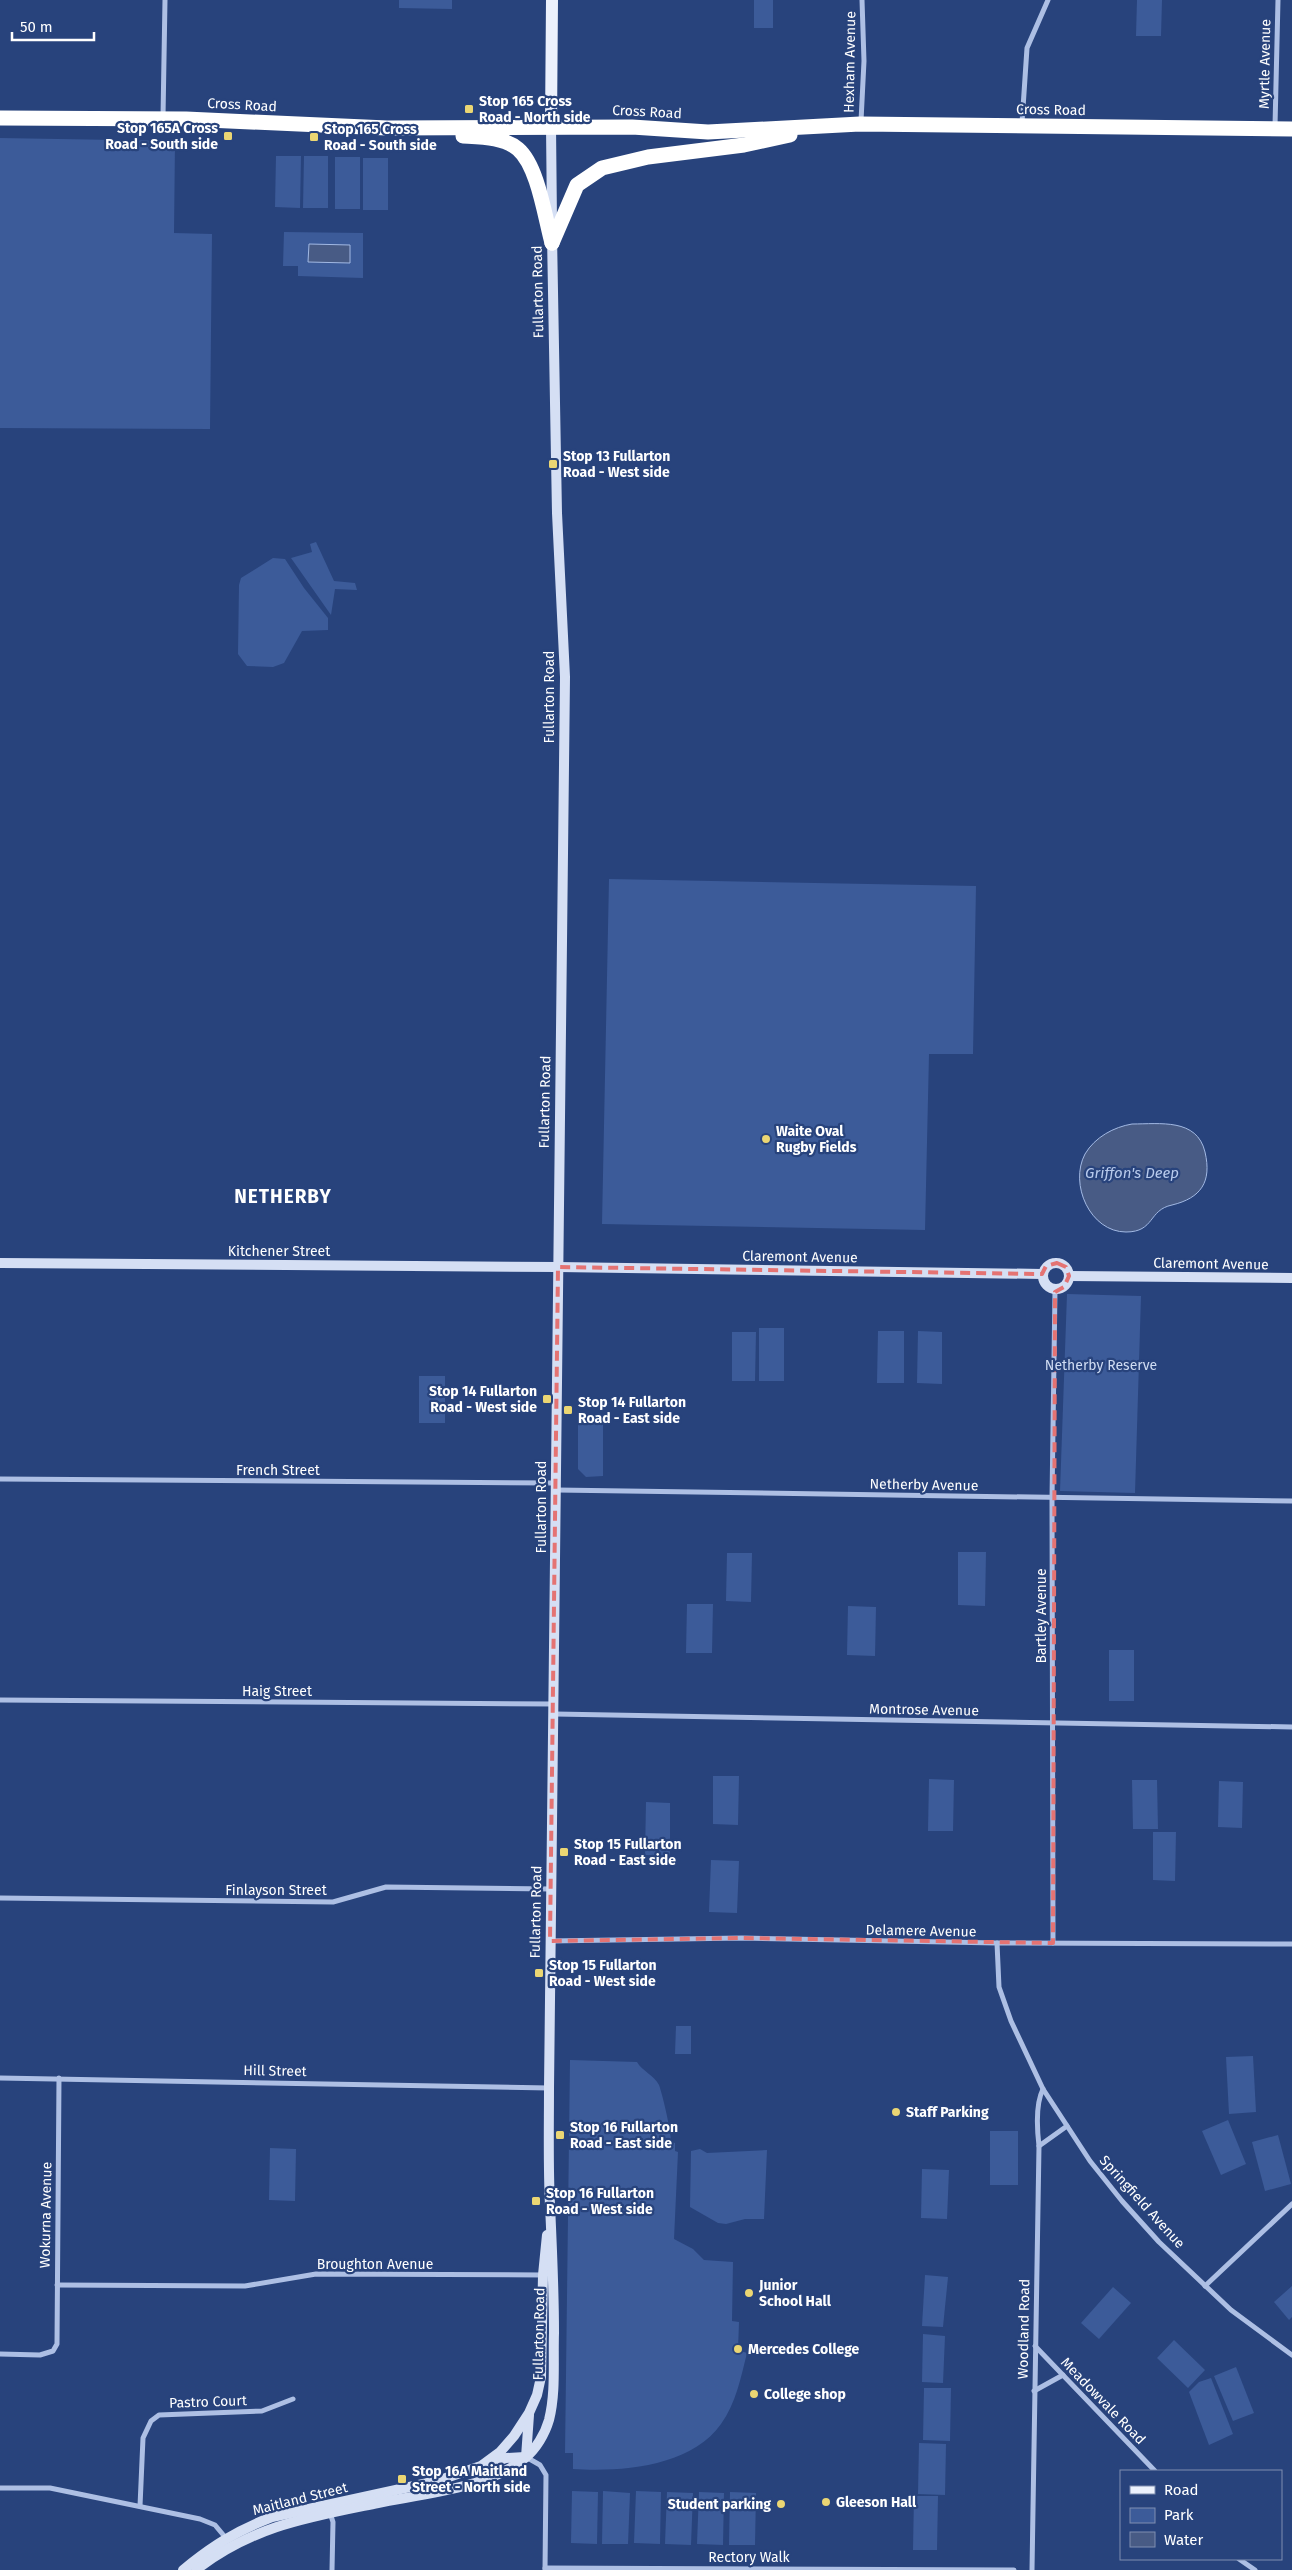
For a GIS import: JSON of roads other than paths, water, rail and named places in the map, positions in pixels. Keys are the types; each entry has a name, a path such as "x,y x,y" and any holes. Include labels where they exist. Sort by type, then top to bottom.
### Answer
{"highway":[{"name":"Cross Road","path":"0,118 163,119 387,128 632,127 708,132 860,124 1292,129"},
{"path":"552,243 577,185 602,168 648,157 744,145 831,127"},
{"path":"387,128 488,138 518,148 533,172 552,243"}],"main road":[{"name":"Fullarton Road","path":"526,2457 539,2442 553,2398 554,2276 550,2204 549,2088 550,1941 555,1709 565,677 558,513 552,243 552,0"},
{"name":"Kitchener Street","path":"0,1263 558,1267"},
{"path":"1058,1263 1066,1267 1069,1276 1064,1287 1055,1290 1045,1285 1042,1274 1046,1266 1058,1263"},
{"name":"Claremont Avenue","path":"558,1267 1042,1274"},
{"name":"Claremont Avenue","path":"1069,1276 1292,1278"},
{"name":"Fullarton Road","path":"530,2413 541,2377 543,2275 550,2204"},
{"path":"481,2466 506,2458 526,2457 530,2413"},
{"name":"Maitland Street","path":"196,2570 239,2540 276,2526 329,2509 437,2482 481,2466 500,2452 530,2413"},
{"name":"Maitland Street","path":"183,2570 225,2537 272,2517 329,2509 478,2481 505,2470 526,2457"}],"street":[{"path":"163,119 165,0"},
{"name":"Hexham Avenue","path":"860,124 864,61 862,0"},
{"path":"1022,126 1027,48 1048,0"},
{"name":"Myrtle Avenue","path":"1275,129 1278,0"},
{"name":"Bartley Avenue","path":"1053,1943 1052,1499 1055,1290"},
{"name":"French Street","path":"0,1479 557,1487"},
{"name":"Netherby Avenue","path":"557,1487 1052,1499 1292,1501"},
{"name":"Haig Street","path":"0,1700 555,1709"},
{"name":"Montrose Avenue","path":"555,1709 1054,1724 1292,1727"},
{"name":"Finlayson Street","path":"0,1898 333,1902 386,1887 551,1889"},
{"name":"Delamere Avenue","path":"550,1941 742,1938 998,1943 1292,1944"},
{"name":"Springfield Avenue","path":"998,1943 999,1987 1011,2021 1043,2089 1090,2160 1122,2201 1159,2242 1230,2310 1292,2355"},
{"name":"Hill Street","path":"0,2078 549,2088"},
{"name":"Wokurna Avenue","path":"0,2354 40,2355 53,2351 57,2344 59,2078"},
{"name":"Woodland Road","path":"1032,2570 1038,2113 1043,2089"},
{"path":"1039,2146 1067,2126"},
{"path":"1205,2286 1292,2204"},
{"name":"Broughton Avenue","path":"57,2285 245,2286 316,2274 543,2275"},
{"name":"Meadowvale Road","path":"1035,2346 1154,2470"},
{"path":"1034,2391 1063,2375"},
{"name":"Pastro Court","path":"140,2506 143,2438 146,2429 155,2418 174,2413 262,2411 293,2399"},
{"path":"526,2457 540,2465 546,2475 545,2569"},
{"path":"0,2488 50,2488 200,2519 215,2525 225,2537"},
{"path":"329,2509 333,2522 332,2570"},
{"path":"1241,2561 1255,2570"},
{"name":"Rectory Walk","path":"545,2569 1014,2570"}],"water":[{"path":"309,244 350,245 350,263 308,262"},
{"name":"Griffon's Deep","path":"1132,1124 1176,1125 1194,1133 1201,1141 1205,1152 1207,1172 1202,1187 1197,1193 1182,1202 1159,1211 1142,1228 1126,1232 1113,1230 1102,1224 1093,1215 1081,1192 1080,1179 1081,1166 1089,1148 1112,1130"}],"place":[{"name":"Stop 165 Cross Road - North side","path":"469,109"},
{"name":"Stop 165A Cross Road - South side","path":"228,136"},
{"name":"Stop 165 Cross Road - South side","path":"314,137"},
{"name":"Stop 13 Fullarton Road - West side","path":"553,464"},
{"name":"Waite Oval Rugby Fields","path":"766,1139"},
{"name":"Stop 14 Fullarton Road - West side","path":"547,1399"},
{"name":"Stop 14 Fullarton Road - East side","path":"568,1410"},
{"name":"Stop 15 Fullarton Road - East side","path":"564,1852"},
{"name":"Stop 15 Fullarton Road - West side","path":"539,1973"},
{"name":"Staff Parking","path":"896,2112"},
{"name":"Stop 16 Fullarton Road - East side","path":"560,2135"},
{"name":"Stop 16 Fullarton Road - West side","path":"536,2201"},
{"name":"Junior School Hall","path":"749,2293"},
{"name":"Mercedes College","path":"738,2349"},
{"name":"College shop","path":"754,2394"},
{"name":"Stop 16A Maitland Street - North side","path":"402,2479"},
{"name":"Gleeson Hall","path":"826,2502"},
{"name":"Student parking","path":"781,2504"}],"district":[{"name":"NETHERBY","path":"283,1196"}],"park label":[{"name":"Netherby Reserve","path":"1101,1365"}]}
